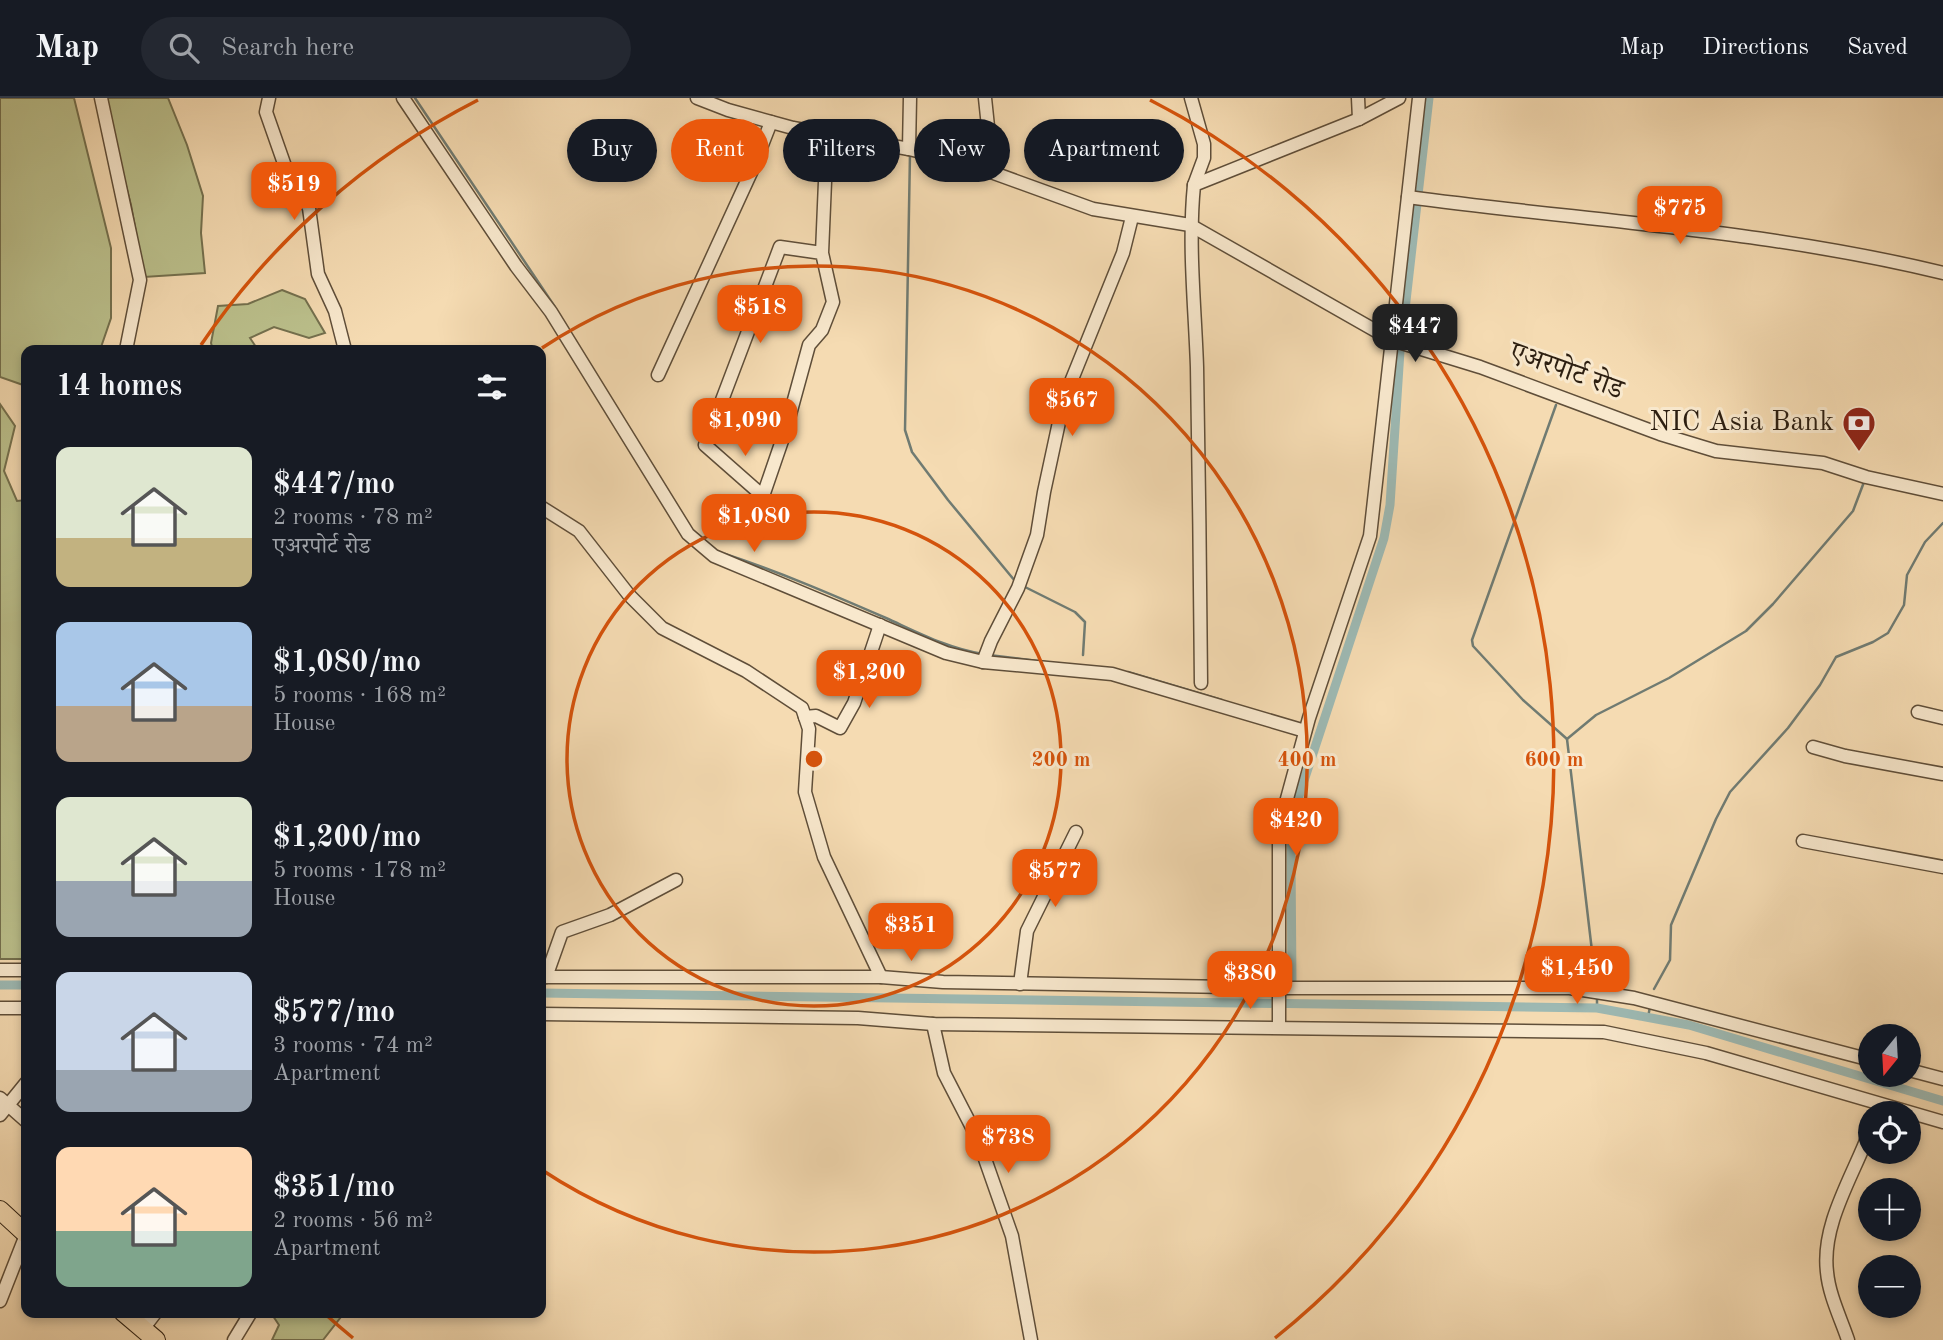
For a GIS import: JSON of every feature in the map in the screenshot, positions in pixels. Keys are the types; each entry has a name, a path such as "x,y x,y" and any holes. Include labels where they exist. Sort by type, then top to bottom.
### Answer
{"highway":[{"path":"0,1210 21,1229"},
{"path":"130,1318 150,1335"}],"street":[{"path":"100,98 140,280 127,345"},
{"path":"269,98 265,112 286,169 309,208 318,274 335,311 344,345"},
{"path":"403,98 516,266 551,312 688,534 715,556 946,653 1112,674 1306,726"},
{"name":"एअरपोर्ट रोड","path":"697,98 728,110 783,125"},
{"path":"728,110 734,98"},
{"path":"910,98 912,150"},
{"path":"985,98 987,119"},
{"path":"1191,98 1204,144 1204,158 1194,185 1190,225 1198,404 1201,683"},
{"path":"1358,98 1359,119"},
{"path":"1194,185 1359,119 1399,98"},
{"path":"1279,1023 1279,828 1306,726 1370,536 1392,340 1414,197 1419,98"},
{"path":"657,375 753,168 771,122"},
{"name":"एअरपोर्ट रोड","path":"900,148 912,150"},
{"name":"एअरपोर्ट रोड","path":"1010,179 1093,209 1190,225 1392,340 1480,367 1660,434 1716,451 1823,463 1866,477 1943,495"},
{"path":"822,253 780,247 705,445 763,496 786,429 809,345 822,330 833,302 822,253 825,182"},
{"path":"1414,197 1769,240 1901,262 1943,273"},
{"path":"985,656 1018,589 1038,535 1044,492 1064,399 1122,253 1132,216"},
{"path":"546,510 579,531 629,595 662,628 746,671 802,708 809,729 805,792 824,857 881,977"},
{"path":"805,717 816,716 840,728 854,703 880,625"},
{"path":"1918,712 1943,718"},
{"path":"1813,747 1845,756 1943,774"},
{"path":"1020,984 1027,930 1076,832"},
{"path":"1803,841 1943,867"},
{"path":"546,970 562,932 610,915 676,880"},
{"path":"0,970 21,971"},
{"path":"546,977 881,977 1020,984 1280,988 1570,988 1634,998 1858,1057"},
{"path":"0,1008 21,1008"},
{"path":"546,1014 858,1018 933,1024 1279,1023 1604,1031 1706,1053 1858,1102"},
{"path":"933,1024 944,1073 978,1139 1012,1236 1031,1340"},
{"path":"1922,1073 1943,1079"},
{"path":"0,1115 5,1101 21,1087"},
{"path":"5,1101 21,1116"},
{"path":"1921,1117 1943,1122"},
{"path":"1848,1340 1826,1274 1827,1252 1837,1211 1858,1160"},
{"path":"0,1301 21,1247"},
{"path":"150,1335 154,1318"},
{"path":"234,1340 247,1318"}],"green space":[{"path":"0,98 74,98 111,248 111,318 102,345 21,345 21,384 0,377"},
{"path":"103,98 168,98 203,196 201,233 205,273 144,277 131,205"},
{"path":"282,290 305,299 325,333 309,338 274,327 250,338 255,345 212,345 218,306 248,304"},
{"path":"0,404 15,426 4,471 17,501 21,501 21,959 0,959"},
{"path":"274,1318 340,1318 323,1340 272,1340 279,1325"}],"waterway":[{"path":"415,98 555,307"},
{"path":"1402,336 1429,98"},
{"path":"910,154 905,430 912,452 1015,581"},
{"path":"1292,984 1293,814 1384,538 1390,505 1400,351"},
{"path":"1556,405 1472,640 1473,646 1523,700 1567,739"},
{"path":"1596,985 1567,739 1596,715 1669,678 1746,631 1773,604 1853,511 1864,482"},
{"path":"1654,989 1670,960 1671,925 1730,792 1788,728 1820,685 1836,657 1888,633 1904,605 1907,575 1925,542 1943,523"},
{"path":"725,554 806,584 946,644 983,654"},
{"path":"1023,586 1075,612 1085,622 1083,655"},
{"path":"989,655 1045,662"},
{"path":"1128,672 1222,700"},
{"path":"0,985 21,985"},
{"path":"546,993 1597,1008 1689,1025 1943,1101"},
{"path":"1597,996 1597,1008"},
{"path":"1648,1017 1650,1007"}],"place":[{"name":"NIC Asia Bank","path":"1859,453"}]}
